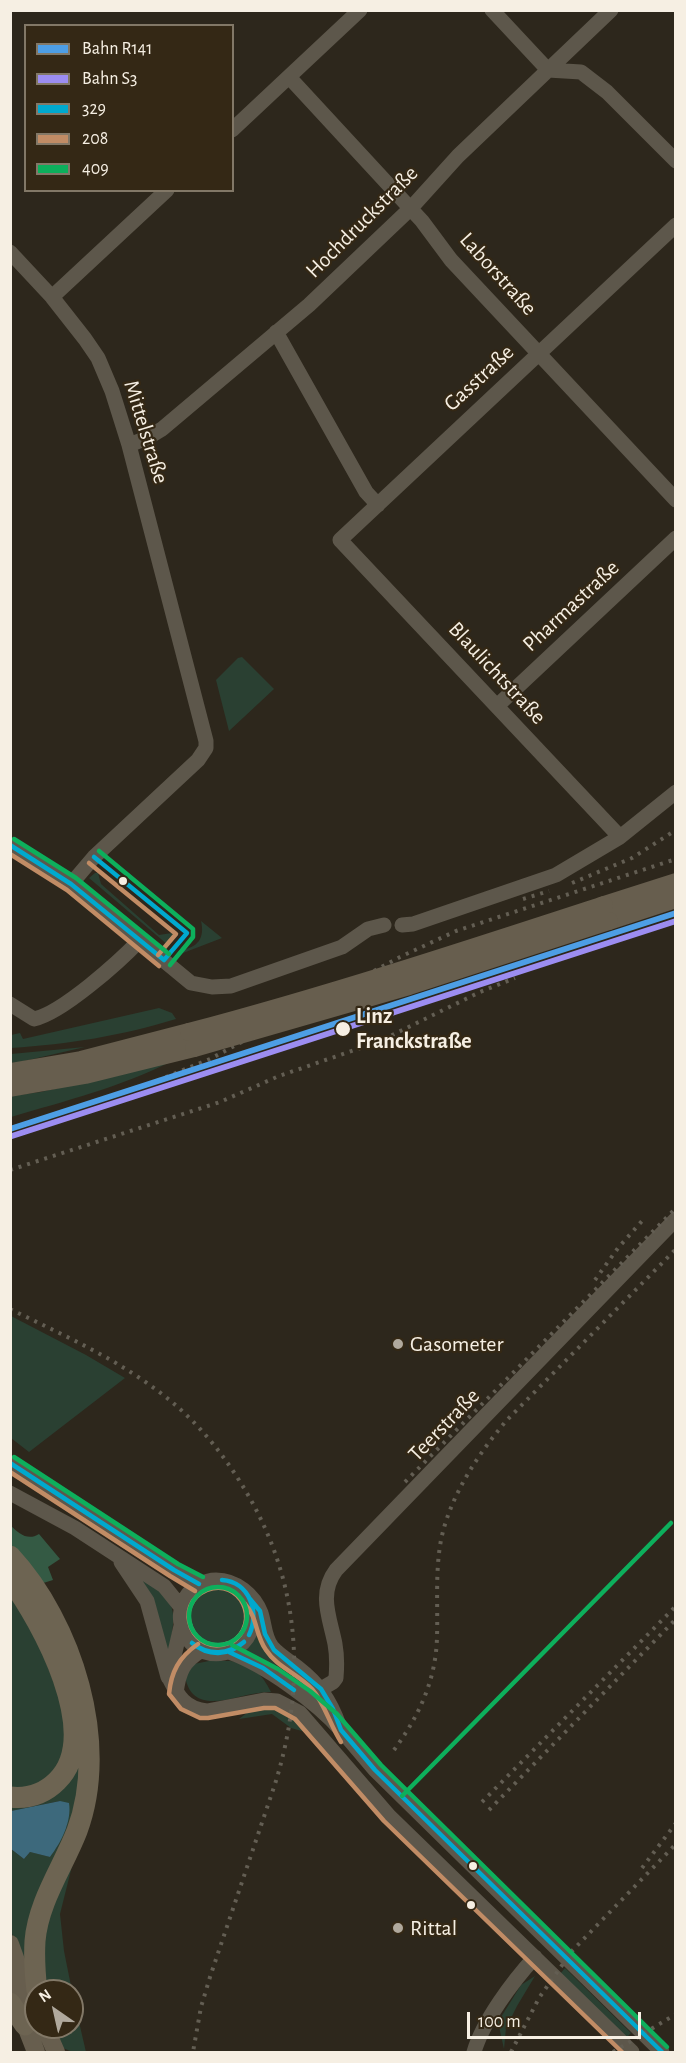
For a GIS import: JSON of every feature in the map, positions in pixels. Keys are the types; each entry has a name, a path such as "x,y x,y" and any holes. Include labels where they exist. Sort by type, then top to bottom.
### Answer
{"highway":[{"path":"10,1556 34,1586 62,1638 81,1697 90,1760 88,1788 80,1820 39,1921 35,1939 36,1979"},
{"path":"10,1580 37,1622 60,1674 73,1722 74,1737 69,1764 54,1784 42,1793 29,1797 10,1797"},
{"path":"10,2003 24,2013"}],"main road":[{"path":"606,913 675,882"},
{"path":"10,1088 85,1075 394,973 606,913 675,899"},
{"path":"10,1072 192,1040"},
{"path":"10,1944 24,1983"},
{"path":"10,1985 24,2005"},
{"path":"47,2039 56,2052"}],"street":[{"path":"234,128 360,10"},
{"path":"492,10 548,70 580,72 607,92 675,161"},
{"name":"Hochdruckstraße","path":"129,445 162,429 309,305 411,208 458,156 611,10"},
{"name":"Laborstraße","path":"289,77 411,208 451,260 675,500"},
{"path":"52,297 165,192"},
{"name":"Gasstraße","path":"340,540 675,225"},
{"name":"Mittelstraße","path":"10,252 52,297 98,358 112,391 129,445 205,733 206,748 198,760 94,856 71,884"},
{"path":"276,332 366,492 378,505"},
{"name":"Pharmastraße","path":"497,706 675,538"},
{"name":"Blaulichtstraße","path":"340,540 620,837"},
{"path":"402,925 413,924 556,874 620,837 675,792"},
{"path":"10,845 71,884 191,983 212,987 231,986 342,946 368,929 384,925"},
{"path":"10,1004 34,1019 46,1016 79,993 140,940"},
{"name":"Teerstraße","path":"321,1689 336,1678 337,1658 326,1605 326,1592 330,1578 336,1570 675,1219"},
{"path":"10,1487 16,1466 162,1563 199,1584"},
{"path":"10,1492 75,1528 165,1586 181,1607"},
{"path":"116,1555 147,1601 169,1678 176,1693 186,1704 207,1711 264,1700 277,1701 300,1713 378,1805 632,2052"},
{"path":"133,1566 146,1567 162,1563"},
{"path":"169,1678 181,1626 181,1607 187,1595 199,1584 211,1580 225,1580 245,1591 260,1611 265,1634 274,1650 310,1677 321,1689 333,1709 341,1730"},
{"path":"181,1626 188,1639 202,1650 218,1654 229,1652 248,1638 253,1628 255,1618 250,1599"},
{"path":"176,1693 181,1669 186,1661 202,1650"},
{"path":"229,1652 249,1659 264,1668 313,1704 341,1730 375,1770 662,2052"},
{"path":"474,2052 500,2003 535,1957"}],"green space":[{"path":"242,657 274,689 229,731 216,680 238,658"},
{"path":"98,873 101,884 159,935 172,933 174,938 168,945 89,878"},
{"path":"201,921 222,938 183,953 180,950 191,947 199,941 202,932"},
{"path":"159,1008 172,1013 176,1019 95,1038 11,1048 11,1035 20,1033 23,1039"},
{"path":"85,1047 20,1062 11,1063 11,1054"},
{"path":"172,1061 113,1086 11,1117 11,1096 41,1092"},
{"path":"11,1316 125,1378 29,1452 11,1438"},
{"path":"10,1525 24,1536 31,1537 39,1534 60,1559 48,1567 53,1580 40,1584 11,1546"},
{"path":"140,1579 154,1586 170,1602 173,1621 167,1659"},
{"path":"10,1588 27,1614 67,1716 64,1760 37,1788 10,1792"},
{"path":"218,1589 229,1591 242,1602 247,1618 245,1629 234,1642 218,1647 207,1645 194,1634 189,1618 191,1607 202,1594"},
{"path":"258,1627 278,1661 272,1670 240,1651"},
{"path":"230,1661 244,1664 255,1670 271,1692 208,1701 198,1698 190,1690 185,1676 194,1664"},
{"path":"269,1708 290,1715 309,1733 291,1728 272,1714 239,1719 248,1712"},
{"path":"79,1735 84,1743 73,1820 45,1883 37,1979 28,1979 11,1931 11,1849 24,1859 30,1852 50,1857 67,1825 60,1801 11,1811 11,1802 46,1796"},
{"path":"72,1866 60,1914 70,1979 42,1979 45,1915"},
{"path":"565,1968 631,2033 625,2039 560,1974"},
{"path":"535,1976 506,2028 504,2049 498,2022 521,1985"},
{"path":"57,2039 83,2039 86,2052 73,2052 60,2047"}],"water":[{"path":"60,1801 69,1803 69,1817 62,1839 50,1857 30,1852 24,1859 11,1849 11,1811"}],"railway":[{"path":"572,883 632,858 676,830"},
{"path":"149,1084 210,1059 400,957 456,931 676,859"},
{"path":"523,899 549,891"},
{"path":"10,1170 220,1102 279,1076 378,1042 480,992 515,978"},
{"path":"405,1482 676,1208"},
{"path":"595,1280 618,1248 642,1221"},
{"path":"394,1750 418,1711 430,1683 436,1653 437,1576 441,1540 451,1507 466,1476 507,1420 676,1249"},
{"path":"10,1309 123,1367 158,1391 190,1419 227,1462 256,1510 273,1548 285,1586 292,1624 294,1663 292,1703 286,1743 275,1784 210,1977 201,2007 193,2052"},
{"path":"482,1802 676,1606"},
{"path":"489,1810 676,1619"},
{"path":"642,1868 676,1823"},
{"path":"511,2052 539,1998 572,1951 676,1844"},
{"path":"613,2052 676,2014"}],"rail line":[{"name":"R141","path":"10,1129 676,913"},
{"name":"S3","path":"12,1136 676,921"}],"transit line":[{"name":"409","path":"14,839 76,878 169,954"},
{"name":"329","path":"10,845 71,884 164,960"},
{"name":"409","path":"99,851 193,929 193,937 170,965"},
{"name":"208","path":"10,854 67,890 159,966"},
{"name":"329","path":"94,857 187,933 164,960"},
{"name":"208","path":"89,863 176,934 158,955"},
{"name":"409","path":"14,1457 178,1564 203,1577"},
{"name":"329","path":"10,1463 199,1584"},
{"name":"208","path":"10,1472 195,1591"},
{"name":"409","path":"402,1796 671,1523"},
{"name":"329","path":"222,1580 240,1586 250,1600 253,1617 249,1635"},
{"name":"409","path":"218,1587 234,1592 242,1600 247,1616 242,1632 234,1640 218,1645 202,1640 194,1632 189,1616 194,1600 202,1592 218,1587"},
{"name":"208","path":"229,1643 216,1645 205,1643 191,1627 190,1607 196,1597 207,1590 219,1588 229,1590 243,1604 246,1614 245,1624 240,1634 231,1643"},
{"name":"329","path":"250,1599 260,1611 265,1634 274,1650 321,1689 333,1709 341,1730 375,1770 662,2052"},
{"name":"208","path":"245,1604 266,1650 276,1661 312,1689 341,1742"},
{"name":"329","path":"192,1643 205,1650 218,1652 232,1649 244,1642"},
{"name":"329","path":"192,1643 205,1651 218,1653 232,1650 244,1642"},
{"name":"208","path":"198,1644 181,1660 172,1679 169,1694 181,1709 200,1718 208,1718 275,1708 295,1719 384,1821 622,2052"},
{"name":"409","path":"232,1645 278,1669 310,1691 337,1714 381,1765 667,2047"},
{"name":"329","path":"229,1652 263,1668 294,1690"}],"place":[{"name":"Linz Franckstraße","path":"343,1029"},
{"name":"Gasometer","path":"398,1344"},
{"name":"Rittal","path":"398,1928"}]}
